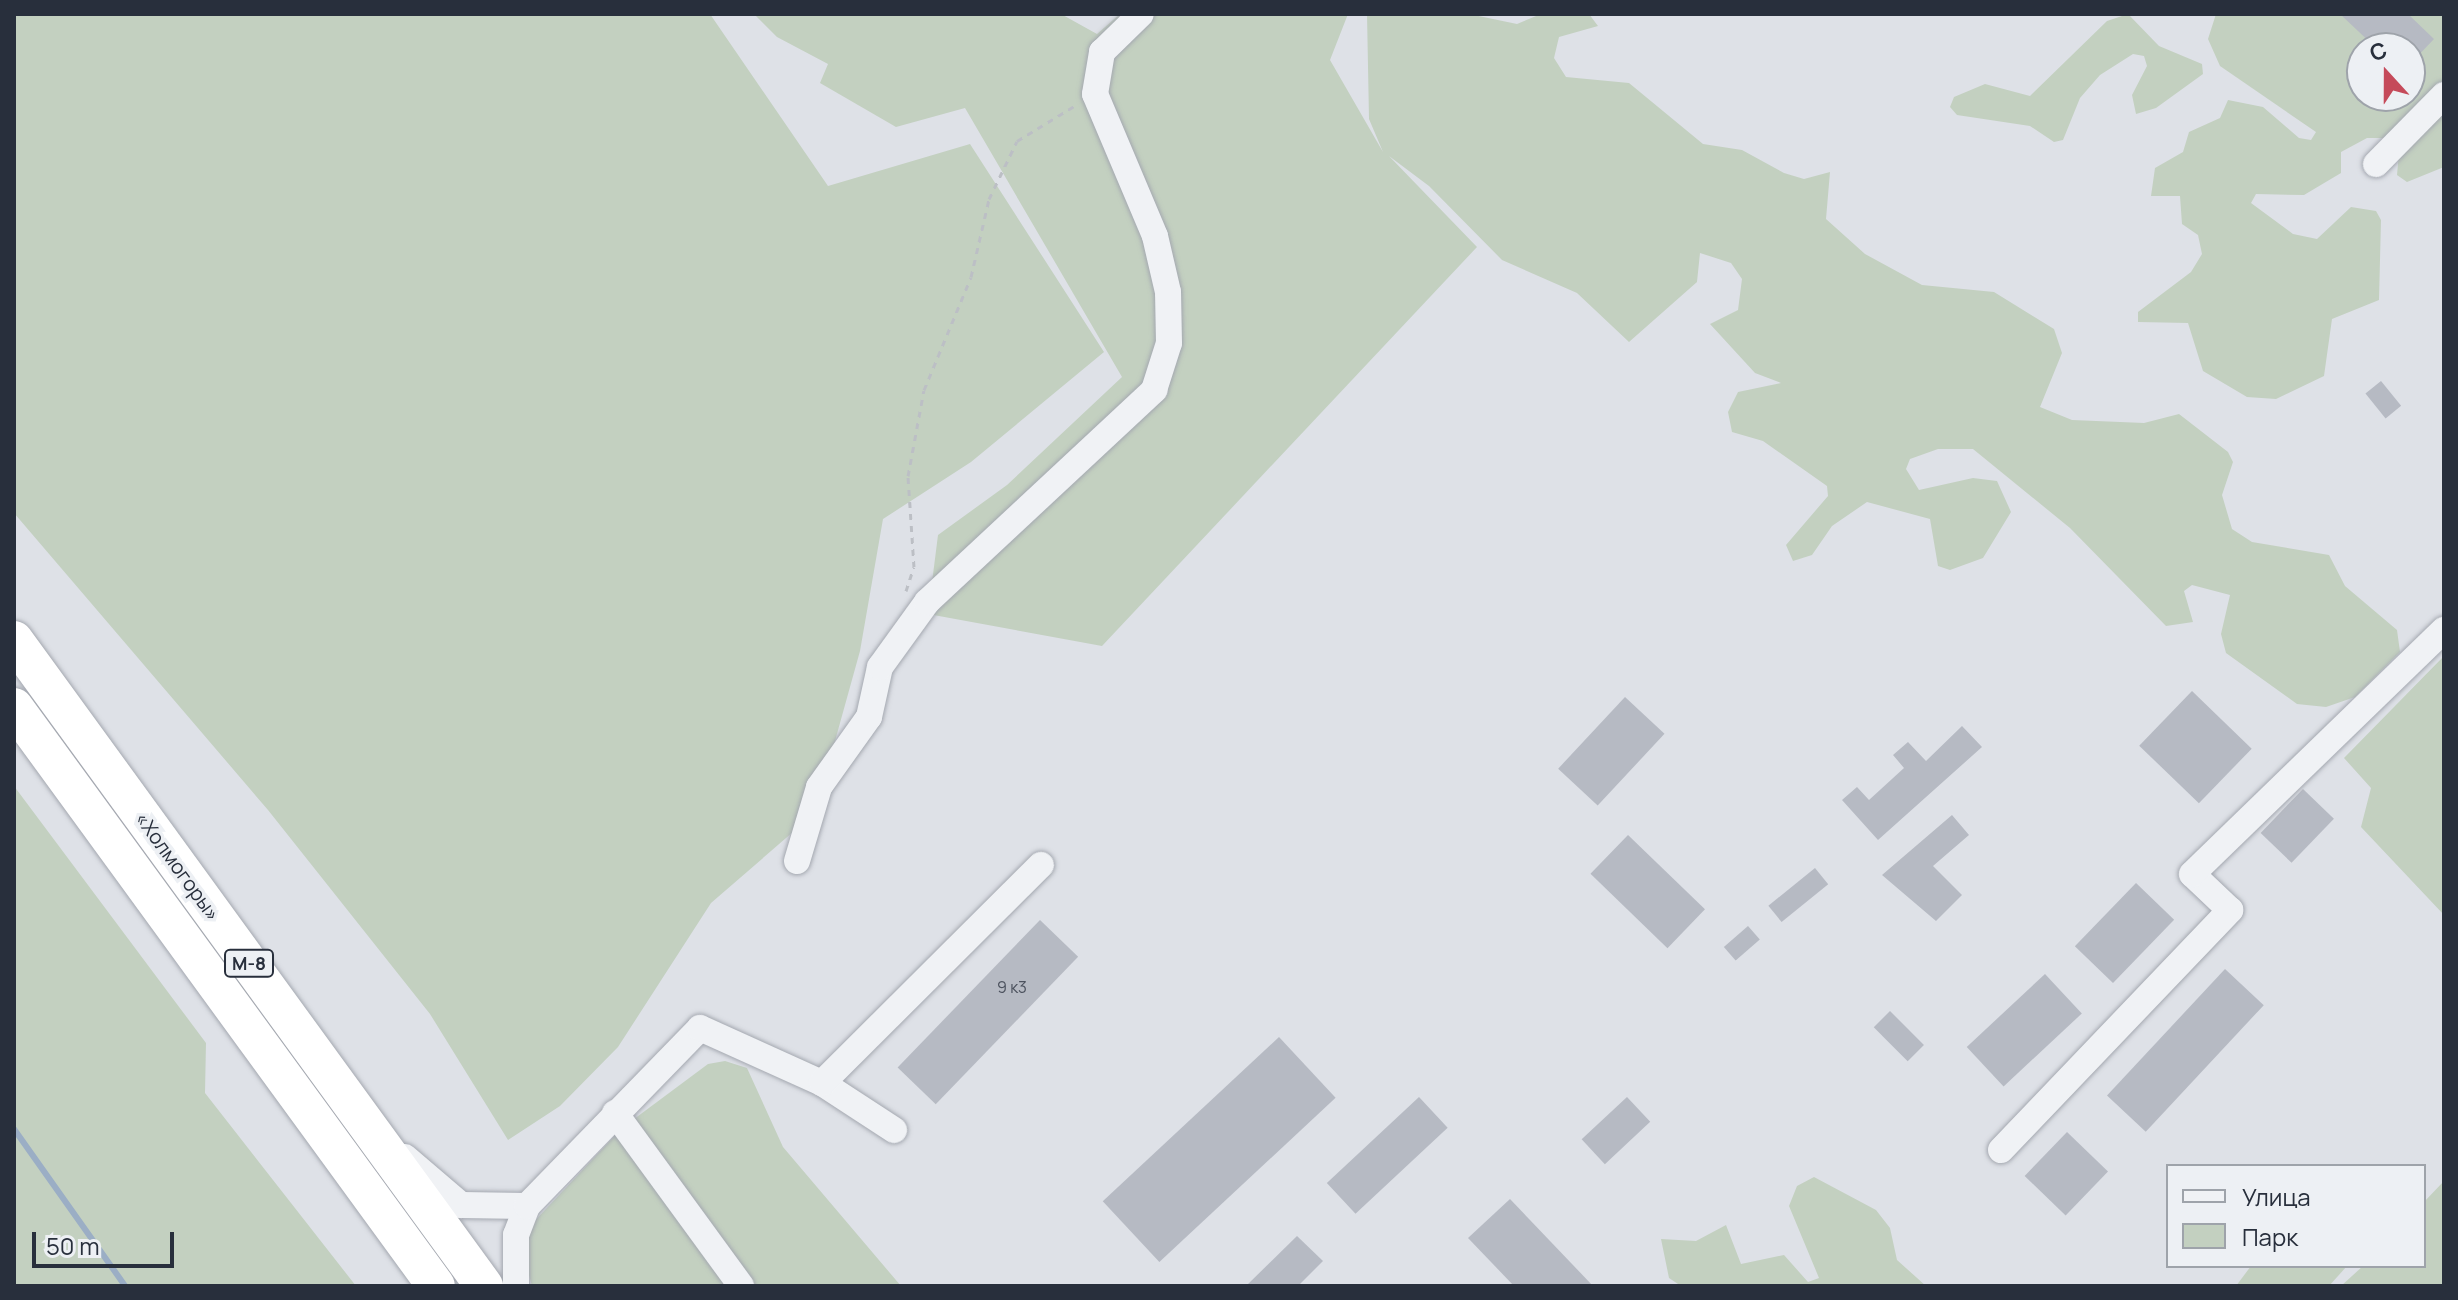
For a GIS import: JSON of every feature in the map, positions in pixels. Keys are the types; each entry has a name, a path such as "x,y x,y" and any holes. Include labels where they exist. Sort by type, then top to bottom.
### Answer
{"highway":[{"name":"«Холмогоры»","path":"14,640 484,1286"},
{"name":"«Холмогоры»","path":"14,707 436,1286"}],"lane":[{"path":"797,861 819,787 869,717 880,667 927,602 1154,390 1169,343 1168,292 1155,236 1095,94 1102,52 1141,14"},
{"path":"2376,164 2444,95"},
{"path":"2001,1150 2230,910 2192,874 2444,630"},
{"path":"822,1083 1041,865"},
{"path":"516,1286 516,1235 527,1206 700,1028 822,1083 894,1130"},
{"path":"350,1103 461,1205 527,1206"},
{"path":"615,1113 741,1286"}],"path":[{"path":"904,595 914,567 908,476 924,390 971,277 989,199 1017,141 1095,94"}],"green space":[{"path":"14,14 710,14 828,186 970,144 1104,352 971,462 883,519 860,651 815,813 711,903 618,1047 560,1106 508,1140 430,1014 268,810 14,513"},
{"path":"754,14 1061,14 1097,34 1120,14 1348,14 1330,60 1383,152 1369,119 1367,14 1469,14 1517,24 1541,14 1589,14 1598,26 1559,37 1554,58 1566,77 1629,83 1703,144 1742,150 1784,173 1804,179 1830,172 1826,219 1865,254 1922,285 1994,292 2054,329 2062,353 2040,407 2072,420 2144,423 2179,414 2228,452 2233,462 2222,495 2232,529 2252,542 2329,555 2345,586 2397,630 2400,652 2355,697 2326,707 2297,704 2226,653 2221,634 2230,595 2192,585 2184,591 2193,622 2166,626 2070,528 1973,449 1938,449 1910,459 1906,469 1919,490 1973,478 1997,481 2011,512 1983,558 1950,570 1938,566 1930,519 1867,502 1832,526 1812,555 1793,561 1786,545 1828,496 1827,486 1763,441 1732,432 1728,412 1738,392 1781,383 1755,373 1710,324 1738,310 1742,279 1731,263 1700,253 1697,282 1629,342 1577,293 1502,260 1429,186 1389,156 1477,247 1102,646 928,614 938,535 1007,485 1122,377 965,108 896,127 820,83 828,64 777,37"},
{"path":"2128,14 2159,46 2202,64 2203,74 2156,108 2136,114 2132,95 2147,66 2144,56 2133,54 2100,75 2080,98 2063,140 2054,142 2030,126 1957,115 1950,107 1954,97 1985,84 2030,96 2107,21"},
{"path":"2216,14 2444,14 2444,167 2407,182 2397,175 2399,153 2387,138 2367,138 2341,152 2341,173 2304,195 2256,194 2251,203 2293,234 2317,239 2351,207 2376,211 2381,220 2379,300 2332,319 2324,376 2276,399 2247,397 2203,371 2188,323 2138,322 2138,312 2191,272 2202,254 2198,235 2182,224 2180,196 2151,196 2155,168 2183,152 2189,132 2220,118 2228,100 2263,107 2299,138 2311,140 2316,132 2220,66 2208,39"},
{"path":"2444,656 2444,915 2361,827 2371,788 2344,758"},
{"path":"14,786 206,1043 205,1093 356,1286 14,1286"},
{"path":"725,1061 747,1068 783,1147 901,1286 532,1286 524,1257 529,1227 622,1128 708,1064"},
{"path":"1814,1177 1876,1210 1890,1228 1897,1260 1926,1286 1681,1286 1669,1278 1661,1239 1696,1241 1726,1225 1741,1264 1784,1255 1808,1282 1819,1278 1789,1206 1797,1186"},
{"path":"2444,1181 2444,1286 2341,1286 2361,1268 2426,1268 2426,1200"},
{"path":"2250,1268 2345,1268 2329,1286 2236,1286"}],"building":[{"path":"2340,14 2408,14 2434,39 2426,47 2426,32 2359,32"},
{"path":"2381,381 2401,406 2386,418 2365,394"},
{"path":"2192,691 2252,749 2199,803 2139,746"},
{"path":"1625,697 1664,734 1598,806 1558,769"},
{"path":"1962,726 1982,747 1878,840 1842,800 1857,787 1869,800 1904,768 1893,755 1908,742 1926,761"},
{"path":"2303,789 2334,819 2292,863 2261,833"},
{"path":"1952,815 1969,835 1933,866 1962,895 1936,921 1882,875"},
{"path":"1628,835 1705,909 1667,948 1590,874"},
{"path":"1815,868 1828,884 1782,922 1768,906"},
{"path":"2136,883 2174,920 2113,983 2075,946"},
{"path":"1040,920 1078,957 936,1104 898,1067"},
{"path":"1748,926 1760,940 1736,961 1724,947"},
{"path":"2225,969 2264,1005 2146,1132 2107,1096"},
{"path":"2045,974 2082,1013 2004,1086 1967,1047"},
{"path":"1890,1011 1924,1045 1908,1061 1874,1027"},
{"path":"1279,1037 1336,1098 1159,1262 1103,1201"},
{"path":"1419,1097 1448,1128 1355,1214 1327,1183"},
{"path":"1627,1097 1650,1122 1605,1164 1582,1139"},
{"path":"2067,1132 2108,1172 2066,1215 2025,1176"},
{"path":"1510,1199 1593,1286 1514,1286 1468,1238"},
{"path":"1297,1236 1323,1261 1298,1286 1246,1286"}],"waterway":[{"path":"14,1129 125,1286"}]}
